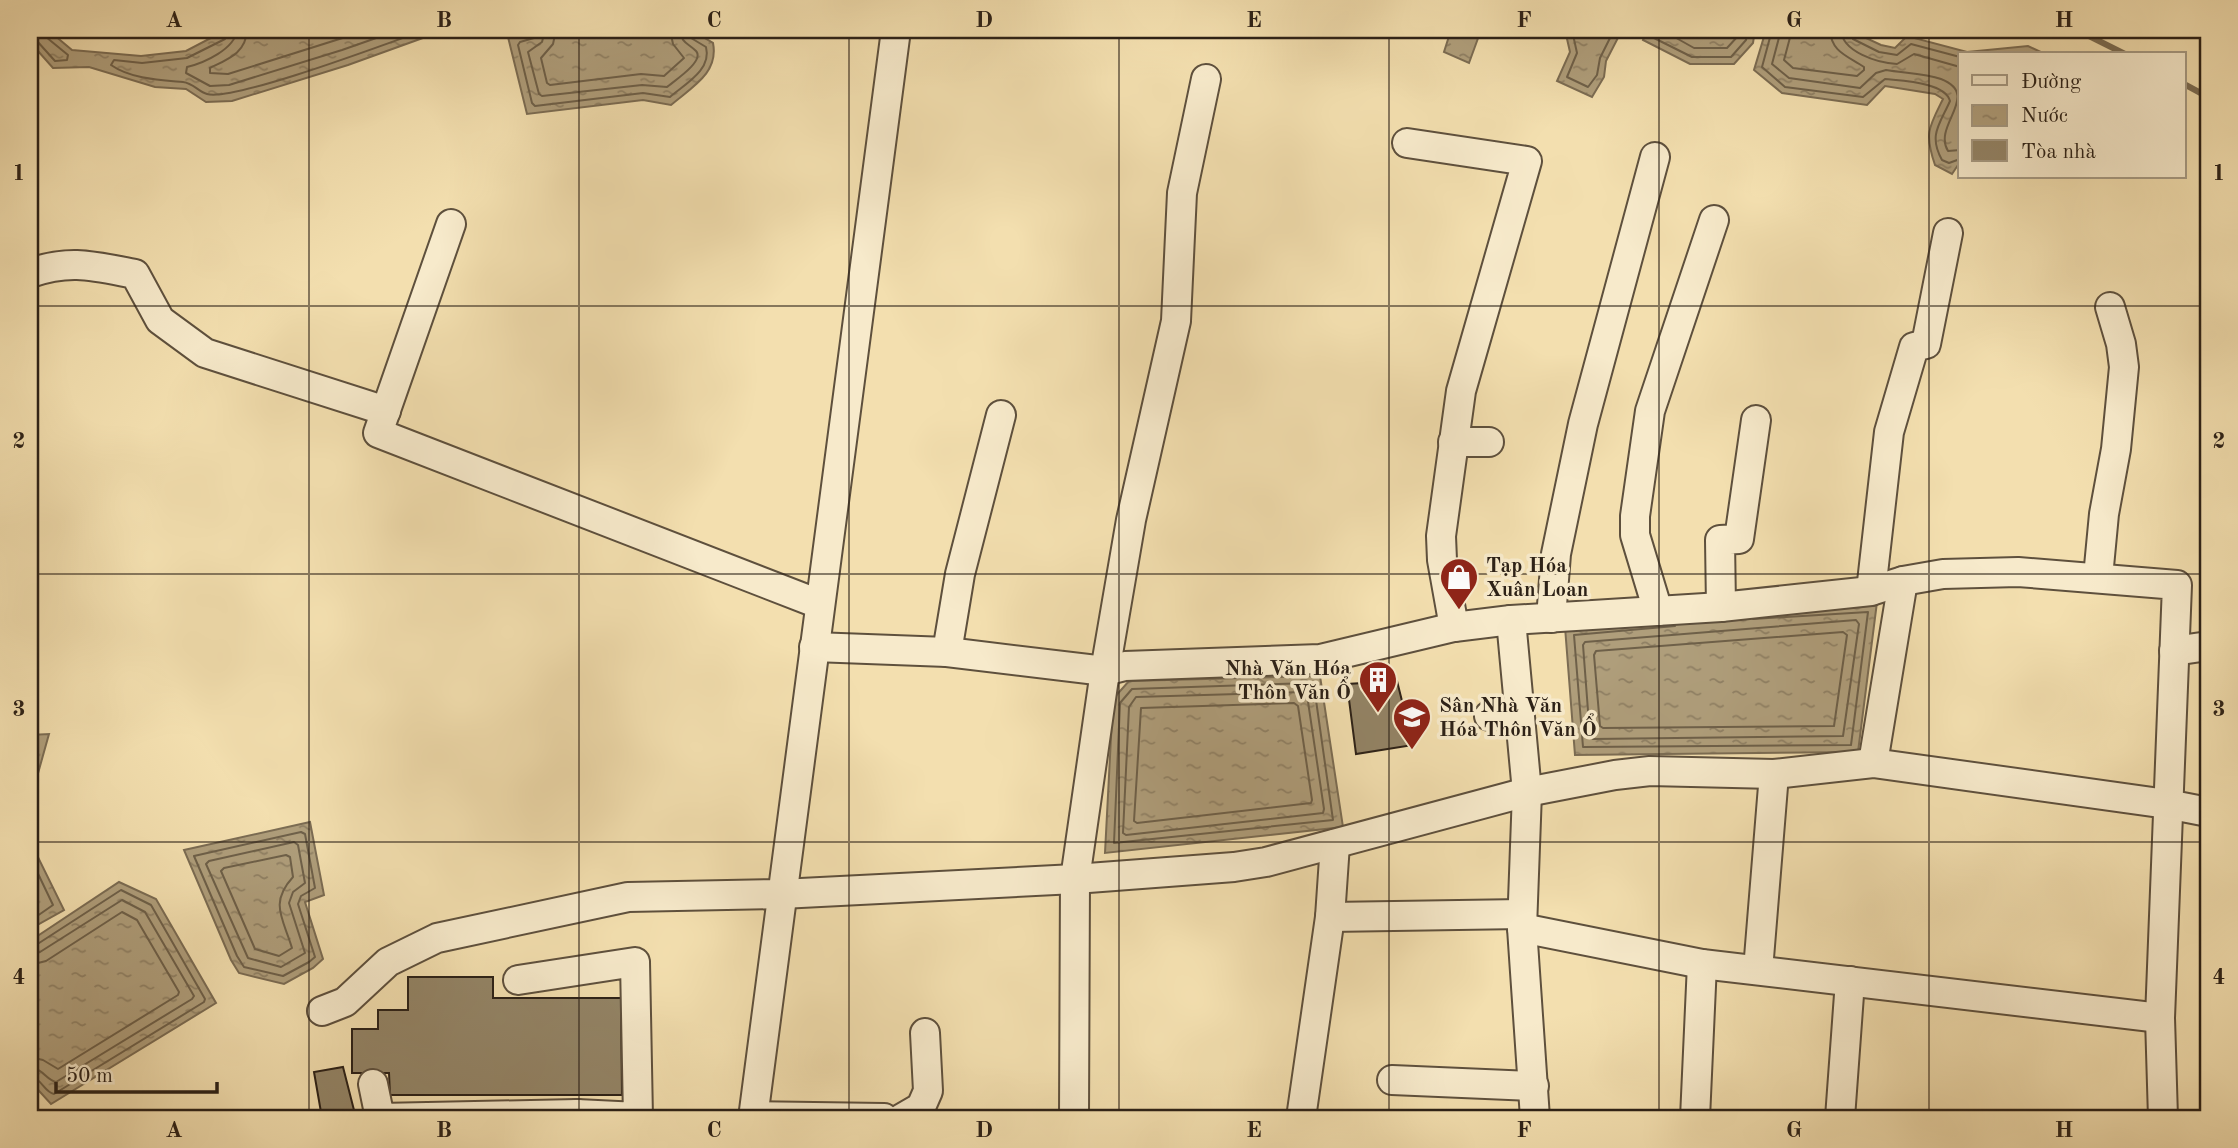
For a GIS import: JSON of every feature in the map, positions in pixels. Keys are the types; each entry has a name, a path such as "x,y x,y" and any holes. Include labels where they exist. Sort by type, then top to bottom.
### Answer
{"street":[{"path":"884,1118 753,1117 896,30"},
{"path":"1074,1118 1075,879 1130,520 1176,321 1182,192 1206,79"},
{"path":"1407,143 1527,161 1461,391 1453,442 1441,536 1442,560 1454,627"},
{"path":"1551,618 1556,554 1583,424 1655,158"},
{"path":"1657,611 1635,535 1635,516 1646,437 1657,386 1714,220"},
{"path":"451,224 378,433 819,604"},
{"path":"1871,591 1893,414 1914,347 1926,344 1948,233"},
{"path":"30,273 53,265 77,263 135,274 160,320 205,354 386,411"},
{"path":"2098,577 2104,514 2116,449 2124,367 2122,344 2110,307"},
{"path":"947,652 960,574 1001,415"},
{"path":"1721,607 1720,540 1740,539 1756,420"},
{"path":"1453,442 1489,442"},
{"path":"814,647 947,652 1105,671 1125,666 1320,659 1454,627 1511,620 1721,607 1871,591 1903,581 1943,574 2018,572 2177,585 2160,1018 2163,1118"},
{"path":"1873,763 1903,581"},
{"path":"1511,620 1527,792 1522,921 1535,1118"},
{"path":"2174,651 2208,646"},
{"path":"1489,716 1519,710"},
{"path":"322,1011 345,1002 388,962 437,938 628,897 781,894 1075,879 1234,867 1266,862 1527,792 1650,771 1774,774 1873,763 2208,812"},
{"path":"1758,970 1774,774"},
{"path":"1301,1118 1330,918 1335,844"},
{"path":"1330,918 1522,921 1702,964 2160,1018"},
{"path":"373,1084 380,1118 638,1117 635,962 518,980"},
{"path":"1695,1118 1702,964"},
{"path":"1840,1118 1850,981"},
{"path":"902,1118 921,1107 928,1091 925,1033"},
{"path":"1392,1080 1534,1086"}],"water":[{"path":"30,30 48,30 72,50 141,56 186,51 226,30 445,30 348,65 232,101 206,102 186,89 155,87 89,67 53,68 30,42"},
{"path":"543,30 691,30 713,43 714,54 708,71 671,105 643,100 527,114 508,37"},
{"path":"1451,30 1481,30 1469,63 1444,52"},
{"path":"1565,30 1622,30 1606,61 1604,77 1592,97 1557,81 1570,52"},
{"path":"1647,30 1755,30 1753,43 1734,64 1690,64 1643,40"},
{"path":"1766,30 1849,30 1881,45 1895,48 1907,36 1967,52 1958,52 1958,165 1952,174 1935,165 1929,137 1931,124 1943,99 1935,94 1885,86 1867,105 1782,93 1754,70"},
{"path":"2028,46 2041,52 1967,52"},
{"path":"1877,602 1858,752 1575,755 1565,627"},
{"path":"1320,676 1343,827 1105,853 1113,699 1129,681"},
{"path":"49,734 35,784 30,792 30,735"},
{"path":"310,822 324,895 305,902 323,959 313,968 284,984 239,973 184,850"},
{"path":"30,841 64,910 30,929"},
{"path":"119,882 156,899 216,1003 51,1104 30,1081 30,941"}],"building":[{"name":"Nhà Văn Hóa Thôn Văn Ổ","path":"1397,681 1413,745 1356,754 1347,684"},
{"path":"408,977 493,977 493,998 621,998 622,1095 390,1095 389,1073 352,1073 352,1029 378,1029 378,1010 408,1010"},
{"path":"343,1067 356,1118 322,1118 314,1072"}],"waterway":[{"path":"2077,30 2121,52"},
{"path":"2186,85 2208,97"}],"place":[{"name":"Tạp Hóa Xuân Loan","path":"1459,611"},
{"name":"Nhà Văn Hóa Thôn Văn Ổ","path":"1378,714"},
{"name":"Sân Nhà Văn Hóa Thôn Văn Ổ","path":"1412,751"}]}
